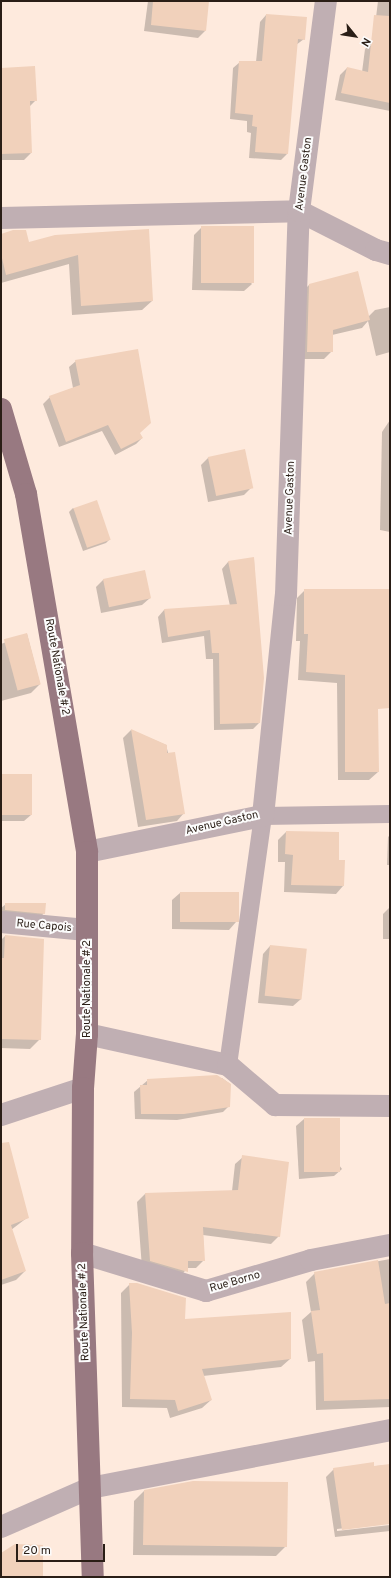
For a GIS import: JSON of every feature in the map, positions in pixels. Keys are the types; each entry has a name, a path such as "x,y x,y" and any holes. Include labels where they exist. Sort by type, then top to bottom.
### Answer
{"main road":[{"name":"Route Nationale # 2","path":"1,409 26,494 87,852 87,1034 83,1088 82,1252 93,1577"}],"street":[{"name":"Avenue Gaston","path":"87,852 263,816 286,594 299,211 326,1"},
{"path":"1,218 299,211 376,250 390,254"},
{"name":"Rue Capois","path":"1,922 87,930"},
{"path":"87,1034 228,1065 275,1104 390,1106"},
{"path":"1,1115 83,1088"},
{"name":"Rue Borno","path":"82,1252 206,1291 311,1260 390,1245"},
{"path":"1,1527 90,1488 390,1430"}],"lane":[{"path":"228,1065 263,816 390,814"}],"building":[{"path":"153,1 209,1 206,31 151,25"},
{"path":"266,14 307,17 305,40 298,39 288,154 255,152 257,127 252,126 253,115 235,113 239,61 262,61"},
{"path":"374,15 390,16 390,103 341,93 347,67 368,72"},
{"path":"35,66 37,101 30,101 32,153 1,154 1,68"},
{"path":"201,226 254,226 254,283 201,283"},
{"path":"149,229 153,301 81,306 78,255 6,275 1,254 1,234 13,230 26,230 29,242 55,235"},
{"path":"358,271 370,320 333,330 333,352 307,352 309,284"},
{"path":"138,349 151,423 140,433 143,438 121,449 108,425 66,442 49,396 80,385 75,360"},
{"path":"245,449 253,488 216,496 208,457"},
{"path":"97,500 111,540 87,548 73,508"},
{"path":"254,557 264,678 260,723 220,724 219,653 212,653 210,630 168,637 164,609 237,604 228,561"},
{"path":"145,570 151,598 109,607 103,579"},
{"path":"304,589 390,589 390,708 378,709 379,772 345,772 345,675 306,672 308,634 304,634"},
{"path":"27,633 41,684 18,690 4,639"},
{"path":"131,729 167,745 167,753 175,752 185,814 146,820"},
{"path":"1,774 32,774 32,815 1,815"},
{"path":"286,831 339,832 339,860 345,860 344,886 291,885 293,855 285,854"},
{"path":"180,892 239,892 239,922 180,922"},
{"path":"5,903 46,903 45,914 5,910"},
{"path":"5,935 44,939 41,1040 1,1039 1,958 4,958"},
{"path":"270,945 307,949 301,1000 265,996"},
{"path":"217,1075 231,1084 230,1107 184,1114 141,1114 140,1085 147,1085 147,1079"},
{"path":"304,1118 340,1118 340,1172 304,1172"},
{"path":"9,1142 29,1218 11,1225 26,1271 1,1280 1,1143"},
{"path":"242,1155 289,1162 280,1237 203,1227 205,1261 188,1261 188,1272 150,1261 145,1193 238,1190"},
{"path":"378,1260 385,1304 390,1303 390,1399 324,1401 323,1353 317,1354 311,1311 320,1310 314,1272"},
{"path":"129,1283 137,1283 186,1298 185,1319 291,1312 291,1359 202,1369 212,1400 178,1411 175,1400 130,1399 132,1333"},
{"path":"374,1462 374,1466 390,1464 390,1524 342,1530 333,1468"},
{"path":"193,1481 288,1482 287,1547 143,1545 144,1490"},
{"path":"15,1544 43,1545 43,1577 1,1577 1,1553"}]}
